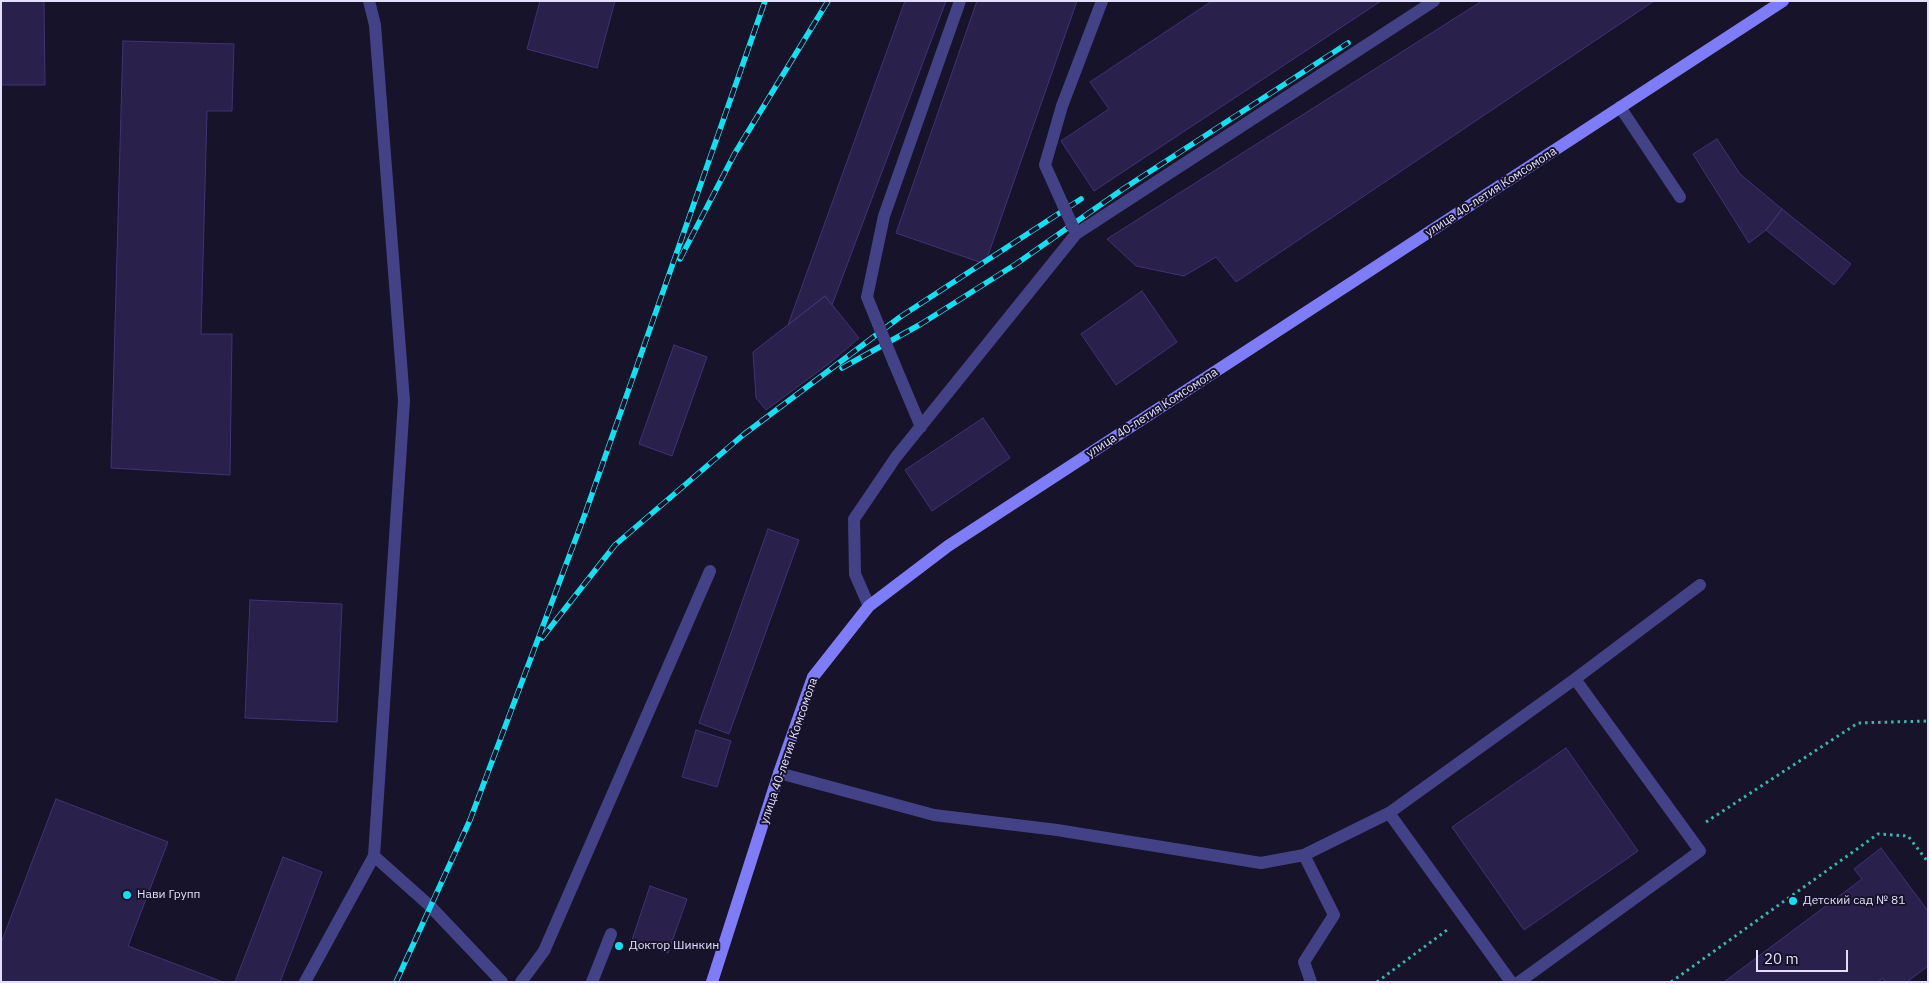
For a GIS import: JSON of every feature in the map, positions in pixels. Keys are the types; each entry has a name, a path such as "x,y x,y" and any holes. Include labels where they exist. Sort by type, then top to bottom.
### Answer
{"main road":[{"name":"улица 40-летия Комсомола","path":"712,982 779,773 813,677 869,606 948,546 1783,1"}],"lane":[{"path":"305,982 374,856 404,401 375,25 369,1"},
{"path":"920,427 867,297 884,216 960,1"},
{"path":"1076,232 1045,166 1062,106 1102,1"},
{"path":"869,606 855,574 854,519 896,457 1076,232 1434,1"},
{"path":"1620,107 1680,197"},
{"path":"522,982 544,951 710,571"},
{"path":"779,773 934,815 1057,830 1261,863 1304,856 1389,813 1575,679 1700,585"},
{"path":"1519,982 1700,851 1575,679"},
{"path":"1389,813 1511,982"},
{"path":"374,856 430,906 502,982"},
{"path":"1304,856 1334,915 1304,962 1312,982"},
{"path":"592,982 610,934"}],"path":[{"path":"1688,834 1858,723 1928,721"},
{"path":"1671,982 1878,834 1908,836 1928,862"},
{"path":"1377,982 1464,917"}],"building":[{"path":"1,1 44,1 45,85 1,85"},
{"path":"540,1 615,1 597,68 527,49"},
{"path":"905,1 946,1 832,305 825,296 788,325"},
{"path":"977,1 1077,1 985,264 896,233"},
{"path":"1212,1 1381,1 1094,191 1061,141 1109,109 1090,82"},
{"path":"1482,1 1654,1 1236,282 1216,257 1184,276 1136,266 1107,239"},
{"path":"123,41 234,44 232,111 207,111 201,334 232,334 230,475 111,468"},
{"path":"1717,139 1740,174 1782,209 1766,230 1749,243 1693,154"},
{"path":"1782,209 1851,264 1834,285 1766,230"},
{"path":"1142,291 1177,342 1116,385 1081,334"},
{"path":"825,296 859,338 831,362 766,410 756,398 753,352"},
{"path":"674,345 707,357 672,456 639,444"},
{"path":"983,418 1010,458 932,511 905,470"},
{"path":"768,529 799,540 729,734 699,723"},
{"path":"250,600 342,604 337,722 245,718"},
{"path":"696,730 731,741 717,787 682,777"},
{"path":"1566,748 1638,851 1524,930 1452,827"},
{"path":"56,799 168,842 128,946 223,982 1,982 1,943"},
{"path":"1881,848 1928,911 1928,966 1907,982 1885,982 1883,978 1878,982 1724,982 1862,879 1854,869"},
{"path":"283,857 322,872 280,982 235,982"},
{"path":"650,886 687,899 668,953 632,940"}],"railway":[{"path":"396,982 470,820 585,514 765,1"},
{"path":"680,259 735,153 828,1"},
{"path":"842,368 921,324 1016,264 1123,189 1348,43"},
{"path":"542,638 615,545 743,435 900,317 1081,199"}],"place":[{"name":"Нави Групп","path":"127,895"},
{"name":"Детский сад № 81","path":"1793,901"},
{"name":"Доктор Шинкин","path":"619,946"}]}
